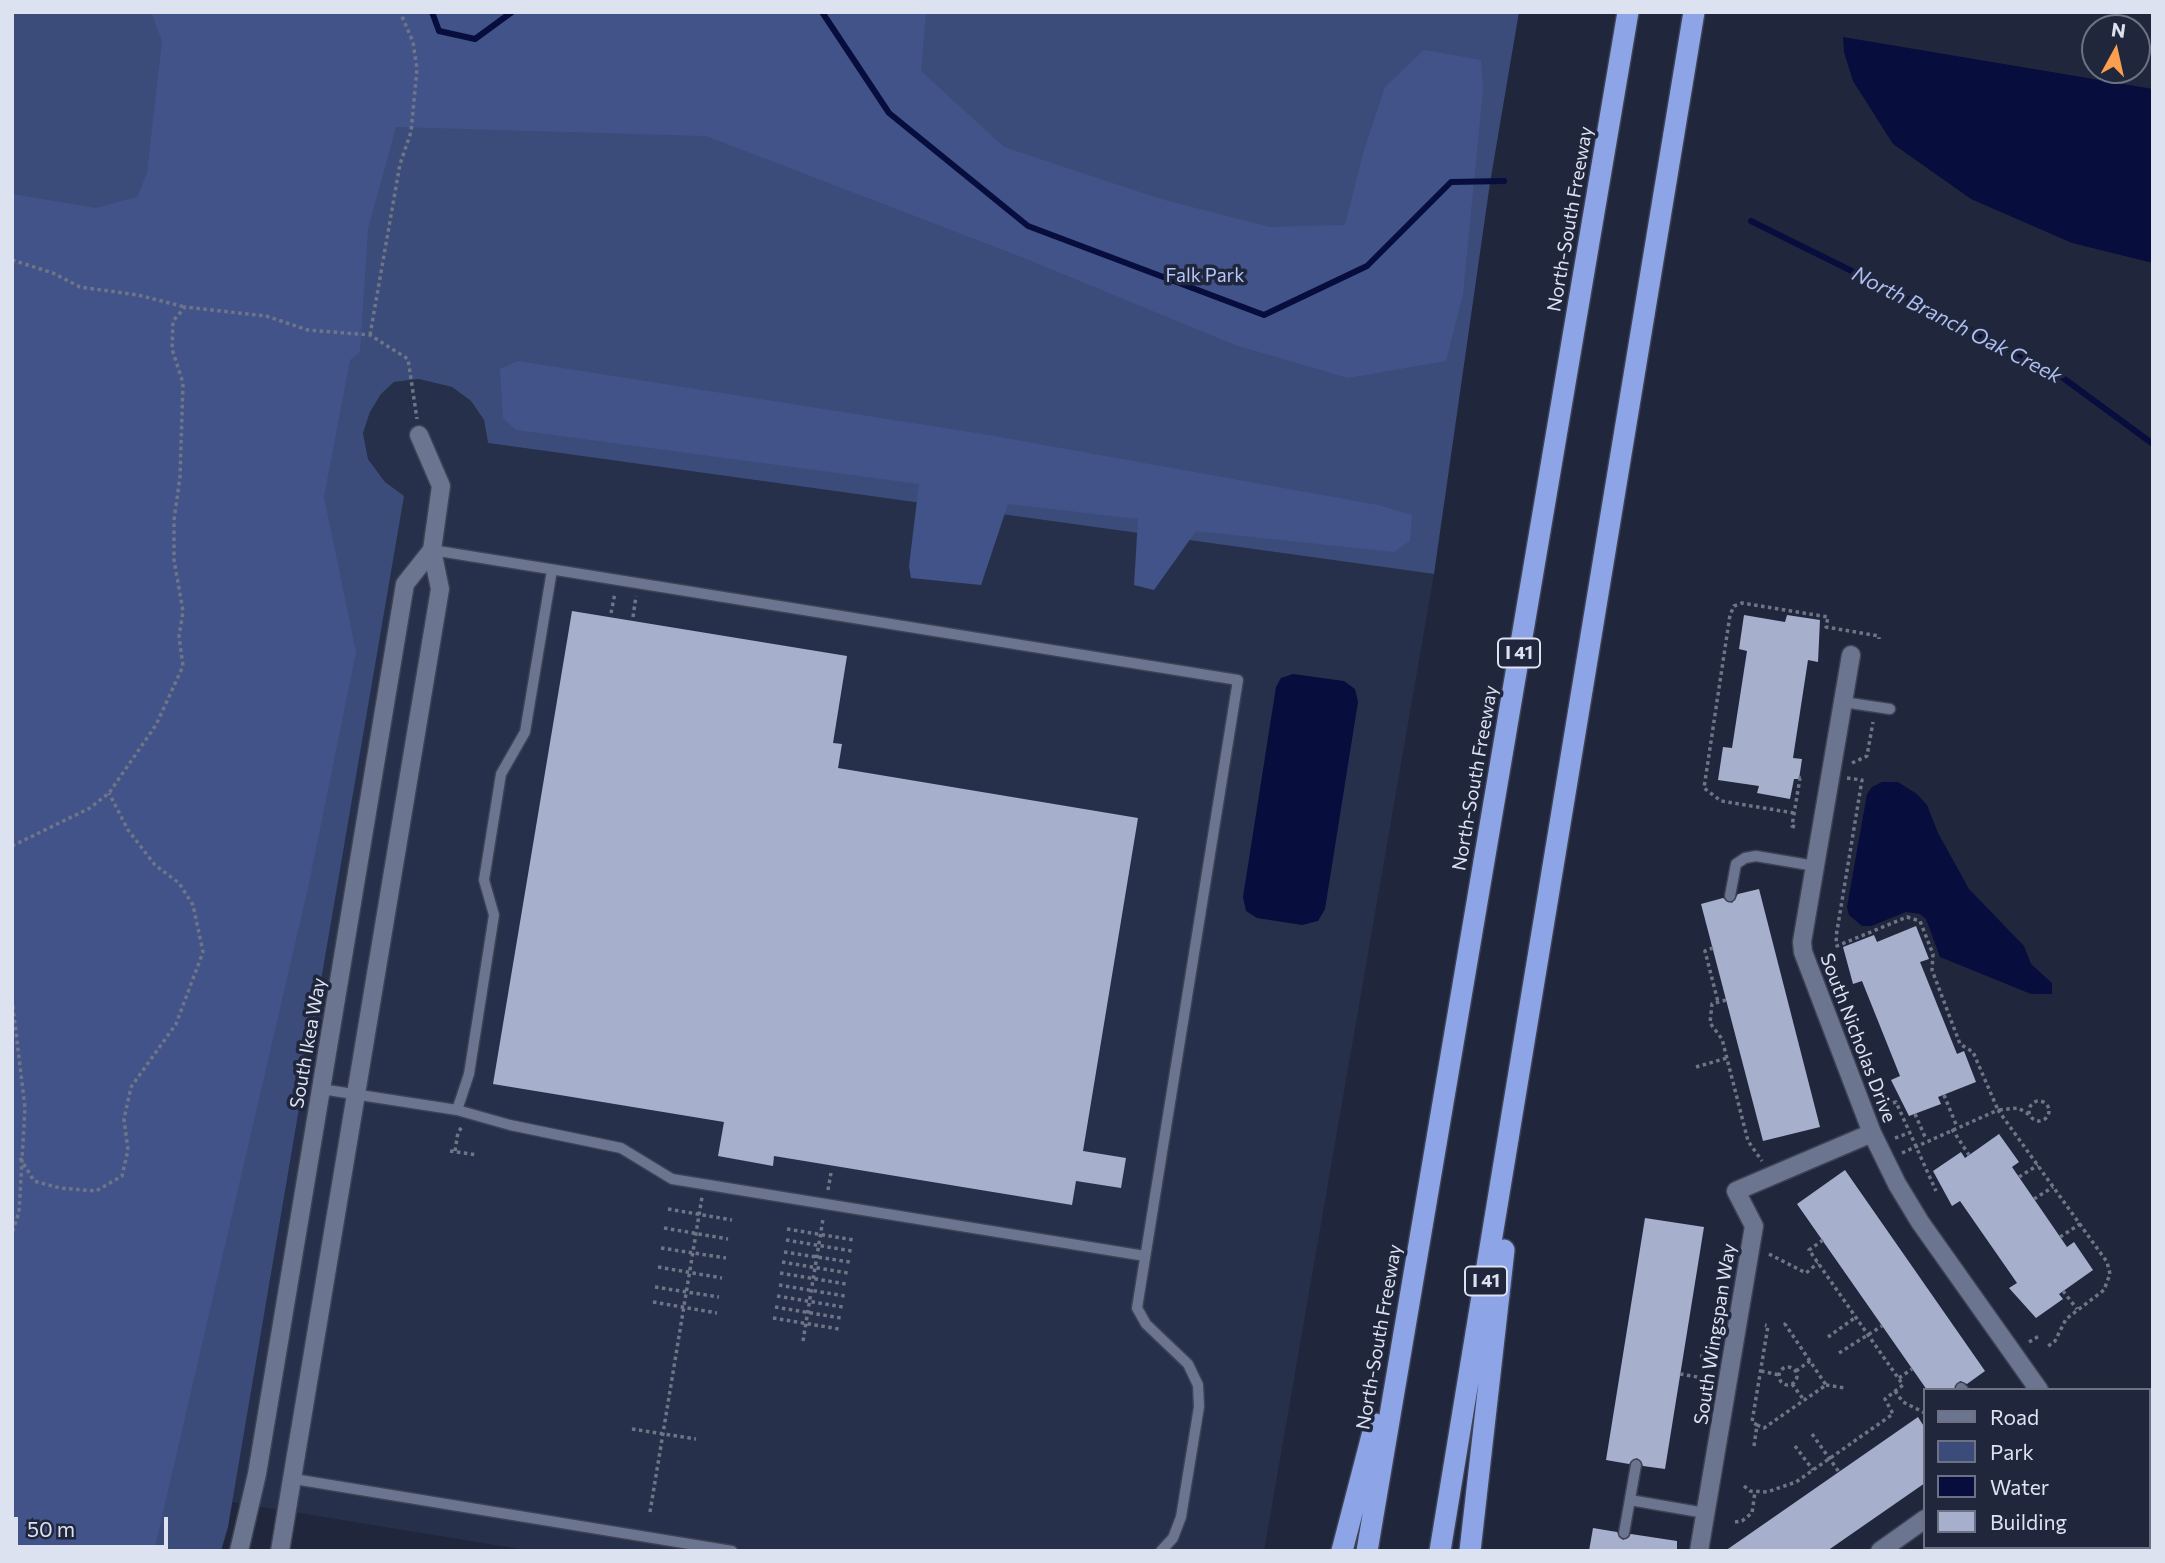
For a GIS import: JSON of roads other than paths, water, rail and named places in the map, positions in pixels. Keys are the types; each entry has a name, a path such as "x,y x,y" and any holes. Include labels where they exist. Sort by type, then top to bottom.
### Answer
{"highway":[{"name":"North-South Freeway","path":"1367,1551 1628,12"},
{"name":"I 41","path":"1440,1551 1694,12"},
{"path":"1470,1551 1531,1011"},
{"path":"1342,1551 1410,1294"}],"street":[{"path":"280,1551 440,589 432,550 441,486 419,435"},
{"name":"South Ikea Way","path":"239,1551 257,1474 405,584 432,550"},
{"name":"South Nicholas Drive","path":"1851,655 1802,942 1803,952 1872,1133 1920,1222 2038,1388"},
{"name":"South Wingspan Way","path":"1699,1551 1754,1226 1736,1191 1872,1133"},
{"path":"1880,1551 1924,1520"}],"lane":[{"path":"432,550 1238,680 1136,1308 1157,1336 1188,1364 1198,1385 1199,1407 1181,1517 1173,1538 1161,1551"},
{"path":"457,1110 468,1074 494,915 484,880 501,774 525,732 552,570"},
{"path":"1843,702 1890,709"},
{"path":"1730,896 1736,864 1745,858 1756,856 1815,866"},
{"path":"321,1089 457,1110 510,1125 621,1148 672,1179 1145,1256"},
{"path":"1624,1533 1636,1465"},
{"path":"294,1479 732,1551"},
{"path":"1630,1500 1705,1513"}],"water":[{"path":"1843,37 2081,77 2081,84 2123,84 2153,89 2153,263 2072,243 1971,199 1893,144 1853,81 1844,52"},
{"path":"1293,674 1344,681 1355,689 1358,702 1325,909 1318,921 1302,925 1257,918 1246,911 1243,897 1276,687 1281,678"},
{"path":"1882,782 1898,782 1917,794 1927,805 1938,833 1969,889 2024,946 2031,964 2052,983 2052,994 2031,994 1940,957 1926,919 1920,914 1906,912 1871,926 1862,926 1849,915 1847,907 1867,794 1872,787"}],"waterway":[{"name":"North Branch Oak Creek","path":"432,12 439,31 475,39 512,12"},
{"name":"North Branch Oak Creek","path":"822,12 889,113 1028,226 1264,315 1367,266 1451,182 1504,181"},
{"name":"North Branch Oak Creek","path":"1751,221 2055,372 2153,444"}],"park label":[{"name":"Falk Park","path":"1205,276"}]}
